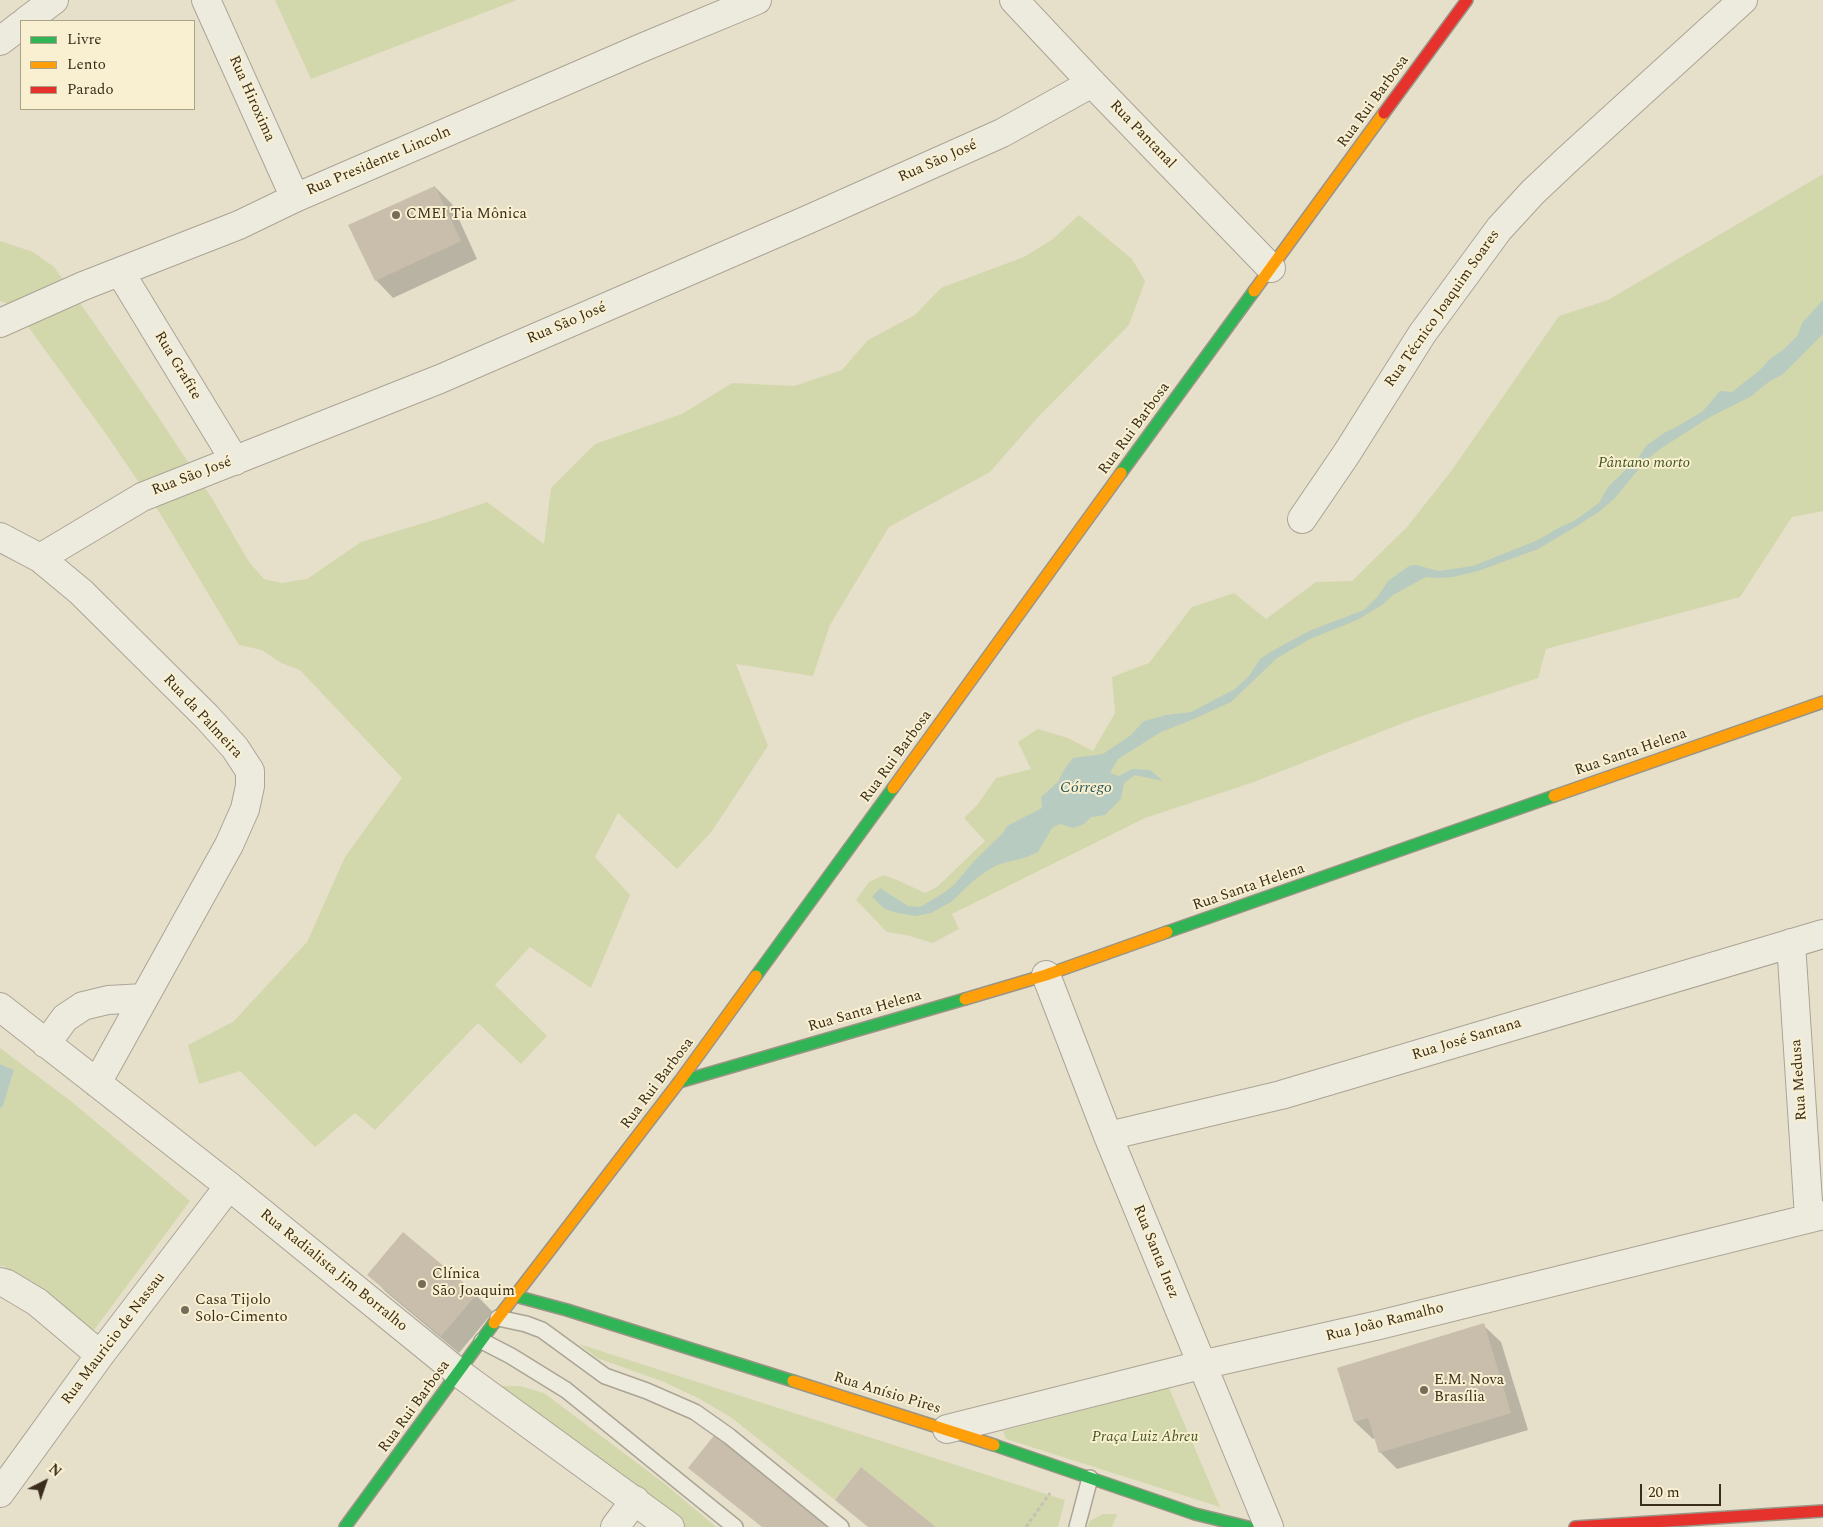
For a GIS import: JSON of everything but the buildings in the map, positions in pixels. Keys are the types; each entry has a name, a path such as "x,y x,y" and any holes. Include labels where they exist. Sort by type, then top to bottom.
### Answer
{"street":[{"path":"27,20 54,0"},
{"name":"Rua Hiroxima","path":"206,0 295,198"},
{"name":"Rua Presidente Lincoln","path":"7,319 83,286 239,225 295,198 757,0"},
{"name":"Rua Pantanal","path":"1014,0 1092,84 1271,268"},
{"name":"Rua Rui Barbosa","path":"345,1527 498,1318 679,1082 1467,0"},
{"name":"Rua Técnico Joaquim Soares","path":"1302,519 1347,453 1422,334 1499,229 1533,192 1568,159 1742,0"},
{"path":"0,41 20,26"},
{"name":"Rua São José","path":"40,558 142,497 440,379 806,220 1002,133 1092,84"},
{"name":"Rua Grafite","path":"120,272 235,461"},
{"name":"Rua da Palmeira","path":"0,537 40,558 81,592 207,717 235,748 250,771 250,786 245,809 229,845 97,1083"},
{"name":"Rua Santa Helena","path":"679,1082 1046,975 1823,702"},
{"name":"Rua José Santana","path":"1108,1136 1281,1095 1823,934"},
{"name":"Rua Medusa","path":"1791,943 1816,1216"},
{"name":"Rua Santa Inez","path":"1046,975 1108,1136 1269,1527"},
{"path":"46,1044 65,1018 84,1006 108,1000 144,998"},
{"name":"Rua Radialista Jim Borralho","path":"0,1007 229,1186 459,1373 670,1527"},
{"name":"Rua Mauricio de Nassau","path":"0,1493 100,1355 229,1186"},
{"name":"Rua João Ramalho","path":"947,1429 1201,1365 1379,1325 1816,1216"},
{"path":"0,1282 7,1284 37,1302 100,1355"},
{"name":"Rua Anísio Pires","path":"515,1296 567,1310 947,1429 1195,1514 1248,1527"},
{"path":"615,1527 635,1500"},
{"path":"1575,1527 1823,1512"}],"lane":[{"path":"542,1330 553,1318 567,1310"},
{"path":"498,1318 526,1324 542,1330 605,1376 648,1391 695,1412 729,1436 841,1527"},
{"path":"482,1341 511,1356 566,1390 735,1527"},
{"path":"1077,1527 1090,1478"}],"path":[{"path":"1026,1527 1066,1470"}],"green space":[{"path":"275,0 517,0 311,79"},
{"name":"Pântano morto","path":"1823,174 1823,511 1792,517 1740,597 1546,649 1538,678 1416,718 1254,782 1145,818 952,914 959,929 933,943 906,935 887,932 856,900 869,882 884,875 925,893 937,887 985,841 964,818 978,804 996,778 1031,769 1018,742 1038,729 1068,738 1093,751 1115,713 1112,677 1149,663 1192,607 1234,593 1266,619 1316,582 1352,581 1407,527 1452,470 1559,316 1608,300"},
{"path":"1079,215 1132,259 1145,281 1129,325 1038,417 990,472 889,527 830,625 813,676 736,664 768,746 712,831 677,869 618,813 595,857 630,895 591,988 530,947 495,985 547,1036 521,1064 478,1023 375,1130 355,1113 315,1147 240,1071 199,1084 188,1045 233,1022 307,942 345,857 402,778 300,670 281,663 262,650 239,645 161,515 106,434 24,321 8,304 0,301 0,241 33,252 54,267 157,415 213,500 249,562 264,579 282,583 307,579 361,542 487,502 544,544 551,488 595,444 682,414 732,383 794,386 842,370 868,340 915,315 941,288 1024,257 1053,239"},
{"path":"0,1048 72,1102 190,1201 91,1334 4,1266 0,1266 0,1109 3,1106 14,1070 0,1064"},
{"path":"579,1344 1065,1500 1058,1527 936,1527 861,1467 835,1500 732,1418 700,1399 664,1382 597,1358"},
{"path":"520,1386 544,1393 665,1484 716,1527 674,1527 483,1388"},
{"name":"Praça Luiz Abreu","path":"1169,1388 1220,1507 1006,1439 1003,1431"},
{"path":"1103,1514 1117,1514 1112,1527 1087,1527 1090,1521"}],"water":[{"name":"Córrego","path":"1823,300 1823,334 1782,375 1770,381 1750,397 1710,417 1660,449 1645,461 1615,498 1600,511 1577,526 1538,549 1478,571 1453,577 1426,577 1393,595 1382,605 1357,620 1310,639 1277,658 1231,702 1161,732 1118,759 1110,773 1119,776 1132,769 1150,770 1163,781 1135,775 1124,783 1121,799 1105,815 1091,817 1084,824 1073,828 1060,824 1052,828 1038,852 1000,864 988,870 951,902 931,913 916,916 897,913 885,909 872,897 880,888 908,906 920,907 942,894 954,885 976,859 1003,833 1007,826 1042,808 1041,797 1058,782 1073,758 1103,754 1131,735 1144,721 1166,715 1191,712 1235,689 1249,676 1260,659 1309,631 1364,610 1378,596 1388,581 1409,566 1416,565 1439,571 1473,566 1538,540 1574,521 1599,503 1608,487 1638,458 1647,445 1703,411 1720,391 1732,392 1784,349 1798,335 1802,323"},
{"path":"0,1064 14,1070 3,1106 0,1109"}],"traffic: fast":[{"path":"1121,473 1254,291"},
{"path":"756,976 893,788"},
{"path":"1167,932 1554,796"},
{"path":"679,1082 965,999"},
{"path":"515,1296 567,1310 793,1381"},
{"path":"345,1527 494,1323"},
{"path":"994,1445 1195,1514 1248,1527"}],"traffic: slow":[{"path":"1254,291 1384,113"},
{"path":"893,788 1121,473"},
{"path":"1554,796 1823,702"},
{"path":"965,999 1046,975 1167,932"},
{"path":"494,1323 679,1082 756,976"},
{"path":"793,1381 994,1445"}],"traffic: jam":[{"path":"1384,113 1467,0"},
{"path":"1575,1527 1823,1511"}],"place":[{"name":"CMEI Tia Mônica","path":"396,215"},
{"name":"Clínica São Joaquim","path":"422,1284"},
{"name":"Casa Tijolo Solo-Cimento","path":"185,1310"},
{"name":"E.M. Nova Brasília","path":"1424,1390"}]}
